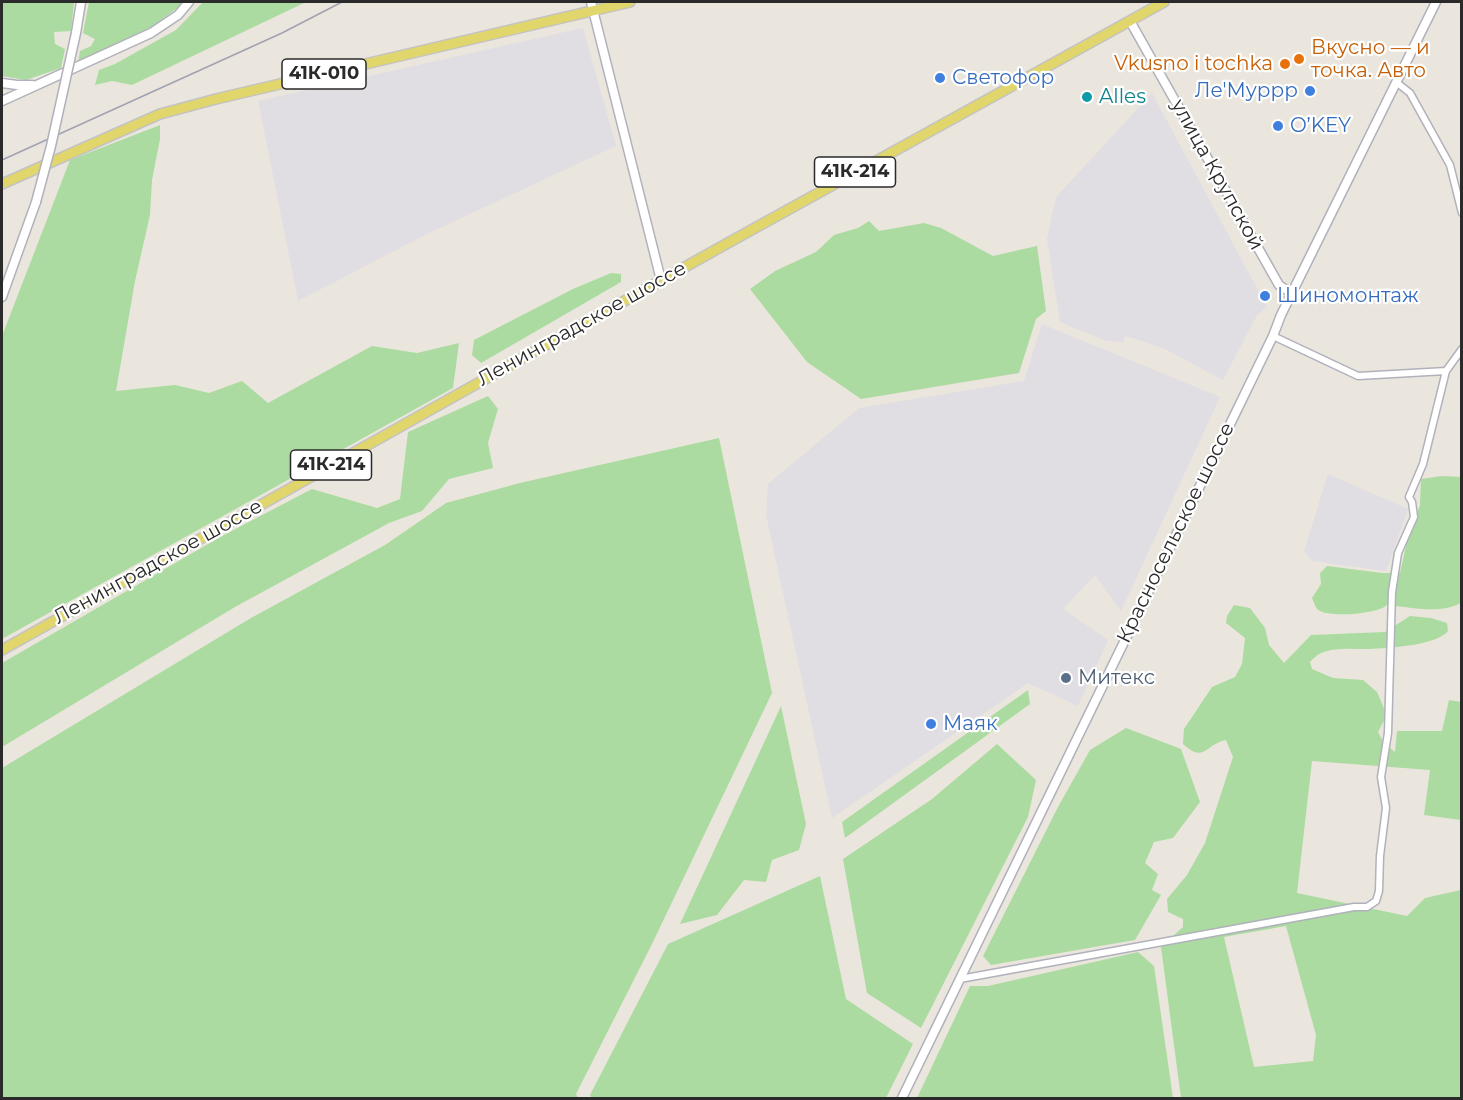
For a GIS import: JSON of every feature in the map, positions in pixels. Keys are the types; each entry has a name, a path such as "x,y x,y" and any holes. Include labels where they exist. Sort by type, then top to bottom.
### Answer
{"main road":[{"path":"2,297 36,202 51,146 81,2"},
{"path":"2,101 151,33 178,15 189,2"},
{"name":"41К-010","path":"2,184 160,114 592,6 630,2"},
{"name":"Ленинградское шоссе","path":"2,650 661,280 1164,2"},
{"name":"Красносельское шоссе","path":"902,1098 1292,293 1436,2"},
{"path":"592,6 661,280"},
{"name":"улица Крупской","path":"1130,21 1279,285 1292,293"},
{"path":"2,83 39,84"}],"street":[{"path":"1396,82 1410,93 1450,165 1461,213"},
{"path":"1273,336 1358,376 1446,371"},
{"path":"960,979 1354,907 1367,907 1376,901 1380,891 1380,856 1386,808 1381,777 1389,733 1392,592 1398,553 1414,517 1409,497 1423,464 1446,371 1461,349"}],"shaded area":[{"path":"583,28 616,146 429,233 298,301 258,101"},
{"path":"1152,93 1267,307 1257,315 1223,380 1165,349 1130,337 1124,337 1124,342 1107,341 1060,322 1047,239 1056,197"},
{"path":"1042,324 1220,397 1121,611 1095,575 1063,609 1108,640 1078,706 1028,683 832,818 766,515 768,484 859,408 1024,381"},
{"path":"1328,474 1408,509 1386,571 1312,561 1304,551"}],"green space":[{"path":"2,2 74,2 71,31 54,32 55,44 65,49 61,68 26,80 2,76"},
{"path":"89,2 185,2 153,26 78,62 80,51 91,46 95,39 83,33"},
{"path":"203,2 306,2 132,85 112,81 95,85 99,70 115,64 176,30"},
{"path":"160,125 160,139 152,180 150,215 135,281 116,391 175,385 209,393 242,381 268,403 372,346 417,353 459,343 453,388 2,639 2,336 70,160"},
{"path":"869,221 879,231 924,223 941,228 993,256 1037,246 1046,311 1036,319 1019,373 861,399 807,362 750,289 775,271 816,252 834,235 858,228"},
{"path":"611,273 621,274 621,282 481,363 472,355 474,340 573,289"},
{"path":"488,396 498,409 488,443 493,468 449,479 422,511 389,523 235,607 2,747 2,663 222,536 312,489 377,508 400,499 408,432"},
{"path":"719,438 772,693 652,944 576,1094 578,1098 2,1098 2,768 251,618 385,545 446,503 520,483"},
{"path":"1442,476 1462,477 1462,602 1454,606 1435,609 1387,605 1374,611 1354,614 1333,614 1318,610 1312,598 1321,584 1320,573 1327,566 1400,573 1407,541 1420,505 1421,479"},
{"path":"1234,605 1250,608 1265,628 1269,645 1284,663 1311,635 1385,632 1410,616 1431,618 1447,623 1448,631 1442,636 1423,643 1388,648 1333,650 1321,653 1310,662 1312,669 1333,678 1363,680 1377,692 1386,713 1378,732 1384,743 1395,752 1397,731 1442,731 1449,700 1461,702 1461,820 1424,815 1430,770 1312,761 1297,893 1407,916 1425,898 1461,890 1461,1098 1181,1098 1161,947 1183,927 1183,919 1168,912 1167,899 1187,875 1205,843 1233,757 1226,740 1201,753 1190,750 1183,744 1184,729 1212,687 1235,677 1242,664 1245,638 1226,623 1227,616","holes":["1286,926 1316,1035 1313,1061 1254,1067 1224,937"]},
{"path":"1028,690 1030,704 845,838 842,822"},
{"path":"781,706 806,824 799,850 772,860 766,882 744,880 717,915 680,924"},
{"path":"1126,728 1181,749 1200,802 1173,838 1154,842 1145,863 1158,874 1152,890 1161,895 1135,940 991,965 983,956 1058,807 1090,750"},
{"path":"997,744 1036,780 1028,817 921,1028 867,993 843,859 932,799"},
{"path":"820,876 846,999 913,1044 886,1098 592,1098 590,1095 668,944"},
{"path":"1138,952 1154,966 1173,1098 917,1098 970,986 988,986"}],"railway":[{"path":"2,160 282,33 342,2"}],"place":[{"name":"Вкусно — и точка. Авто","path":"1299,59"},
{"name":"Vkusno i tochka","path":"1285,64"},
{"name":"Светофор","path":"940,78"},
{"name":"Ле'Муррр","path":"1310,91"},
{"name":"Alles","path":"1087,97"},
{"name":"O’KEY","path":"1278,126"},
{"name":"Шиномонтаж","path":"1265,296"},
{"name":"Митекс","path":"1066,678"},
{"name":"Маяк","path":"931,724"}]}
